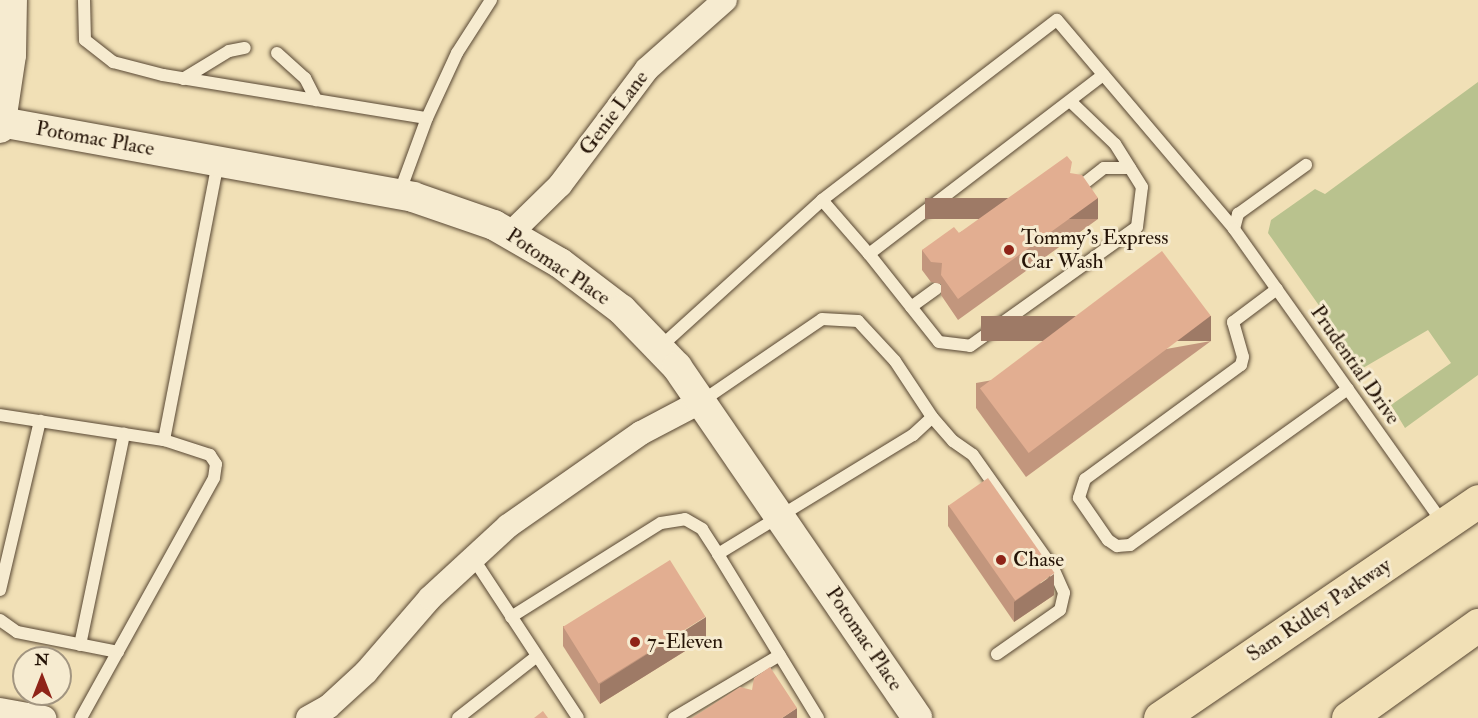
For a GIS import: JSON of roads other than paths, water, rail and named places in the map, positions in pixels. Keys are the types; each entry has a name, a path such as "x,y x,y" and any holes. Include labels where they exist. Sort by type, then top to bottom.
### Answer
{"main road":[{"name":"Sam Ridley Parkway","path":"1160,718 1478,501"},
{"path":"1348,718 1478,625"}],"street":[{"path":"1,125 11,55 12,0"},
{"name":"Genie Lane","path":"510,234 560,184 647,69 725,0"},
{"name":"Potomac Place","path":"1,125 399,195 494,225 560,263 613,303 659,348 702,401 917,718"},
{"path":"308,718 328,707 366,672 430,598 508,526 589,467 641,433 702,401"},
{"path":"0,710 44,718"}],"lane":[{"path":"84,0 85,40 113,62 183,79 427,118"},
{"path":"399,195 427,118 457,54 491,0"},
{"name":"Prudential Drive","path":"822,200 1058,20 1234,229 1444,525"},
{"path":"183,79 229,51 245,48"},
{"path":"277,54 305,78 316,100"},
{"path":"869,254 1103,75"},
{"path":"659,348 822,200 869,254 939,342 970,346 1137,227 1142,187 1115,144 1070,101"},
{"path":"164,440 218,162"},
{"path":"1234,229 1238,214 1306,165"},
{"path":"1077,189 1104,168 1130,168"},
{"path":"911,307 936,289"},
{"path":"1277,289 1233,322 1243,357 1241,365 1085,479 1079,498 1108,540 1117,546 1130,545 1348,389"},
{"path":"702,401 783,344 822,320 858,321 895,361 932,417 953,441 973,455 1053,568 1064,593 1060,610 1038,629 997,654"},
{"path":"0,415 164,440 210,455 216,464 214,478 81,718"},
{"path":"718,554 781,518 913,435 932,417"},
{"path":"0,590 40,421"},
{"path":"80,645 124,434"},
{"path":"511,617 661,523 685,519 702,528 818,718"},
{"path":"473,558 578,718"},
{"path":"0,620 17,632 118,652"},
{"path":"674,718 780,655"},
{"path":"458,718 537,656"},
{"path":"735,682 743,696"},
{"path":"695,705 702,718"}],"place":[{"name":"Tommy's Express Car Wash","path":"1009,250"},
{"name":"Chase","path":"1001,560"},
{"name":"7-Eleven","path":"635,642"}]}
